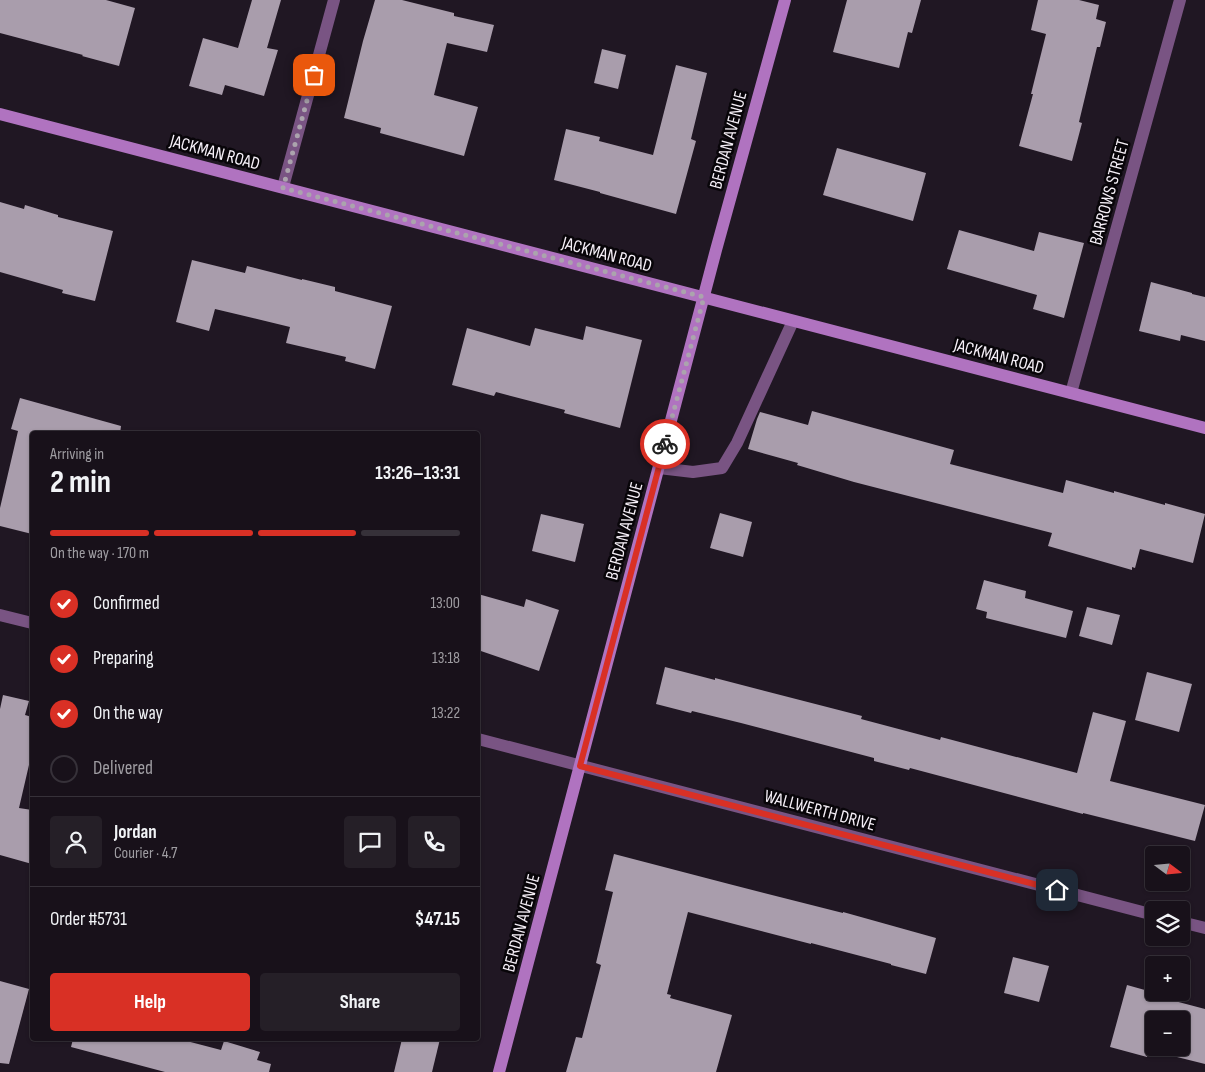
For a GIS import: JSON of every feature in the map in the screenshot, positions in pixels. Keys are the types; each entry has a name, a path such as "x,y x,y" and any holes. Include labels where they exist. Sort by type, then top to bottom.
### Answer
{"street":[{"path":"283,188 334,0"},
{"name":"BERDAN AVENUE","path":"499,1072 704,297 785,0"},
{"name":"BARROWS STREET","path":"1071,393 1180,0"},
{"name":"JACKMAN ROAD","path":"0,114 1205,428"},
{"path":"659,468 693,472 722,468 737,444 793,321"},
{"path":"0,615 30,622"},
{"name":"WALLWERTH DRIVE","path":"480,740 1145,913"},
{"path":"1190,924 1205,928"}],"building":[{"path":"0,0 106,0 135,8 119,66 0,33"},
{"path":"252,0 281,0 267,48 278,50 264,96 225,85 222,95 189,86 203,38 238,48"},
{"path":"375,0 402,0 454,13 454,16 494,25 487,52 447,43 434,95 478,107 464,156 380,133 381,128 344,118"},
{"path":"847,0 921,0 912,33 908,32 899,68 833,52"},
{"path":"1038,0 1079,0 1099,5 1096,19 1106,22 1100,47 1097,47 1079,122 1082,123 1072,161 1019,146 1046,34 1031,30"},
{"path":"602,49 626,55 618,89 594,83"},
{"path":"676,65 707,73 691,139 696,141 676,214 554,180 566,129 600,137 599,141 653,155"},
{"path":"837,148 926,173 913,221 823,195"},
{"path":"0,202 24,209 25,205 58,215 58,217 113,231 95,301 62,293 63,290 0,272"},
{"path":"959,230 1034,251 1039,232 1084,243 1064,318 1033,309 1037,295 947,269"},
{"path":"192,260 245,273 247,266 335,287 335,291 392,306 375,369 345,361 346,357 286,343 290,327 215,309 209,331 176,322"},
{"path":"1151,282 1205,297 1205,341 1181,335 1180,341 1139,331"},
{"path":"586,326 642,340 620,428 564,413 565,410 496,392 494,396 452,385 467,328 530,346 535,328 583,340"},
{"path":"20,398 121,426 120,431 30,431 30,534 0,526 0,508 18,431 11,429"},
{"path":"812,411 954,450 950,464 1063,493 1066,480 1205,514 1193,563 1140,549 1135,568 1132,567 1132,570 1048,546 1052,533 854,482 748,449 760,412 808,425"},
{"path":"720,513 752,522 743,557 710,548"},
{"path":"541,514 584,524 575,562 532,551"},
{"path":"984,580 1026,591 1025,598 1073,611 1066,638 986,618 987,612 976,609"},
{"path":"480,595 524,607 526,599 559,610 539,671 480,651"},
{"path":"1087,607 1120,615 1112,645 1079,636"},
{"path":"665,667 862,716 861,719 940,740 941,737 1077,773 1093,712 1126,721 1110,781 1205,805 1195,841 1083,814 910,768 909,770 874,761 874,758 741,723 656,704"},
{"path":"1147,672 1192,684 1179,732 1135,720"},
{"path":"3,695 29,701 25,715 30,716 30,761 19,808 30,810 30,863 0,855 0,709"},
{"path":"614,854 843,912 936,938 926,974 688,912 667,994 671,995 670,998 732,1015 716,1072 566,1072 576,1037 582,1038 601,965 596,963 613,892 605,890"},
{"path":"1013,957 1049,966 1039,1002 1004,993"},
{"path":"0,981 29,989 9,1064 0,1063"},
{"path":"1127,985 1145,990 1145,1001 1175,1001 1205,1009 1205,1064 1173,1056 1190,1056 1190,1011 1145,1011 1145,1056 1147,1057 1110,1047"},
{"path":"72,1041 187,1041 221,1050 224,1041 260,1052 257,1060 271,1064 269,1072 165,1072 71,1047"},
{"path":"402,1041 440,1041 432,1072 394,1072"}],"way so far":[{"path":"314,75 283,188 704,297 665,444"}],"route":[{"path":"665,444 580,766 1057,890"}]}
